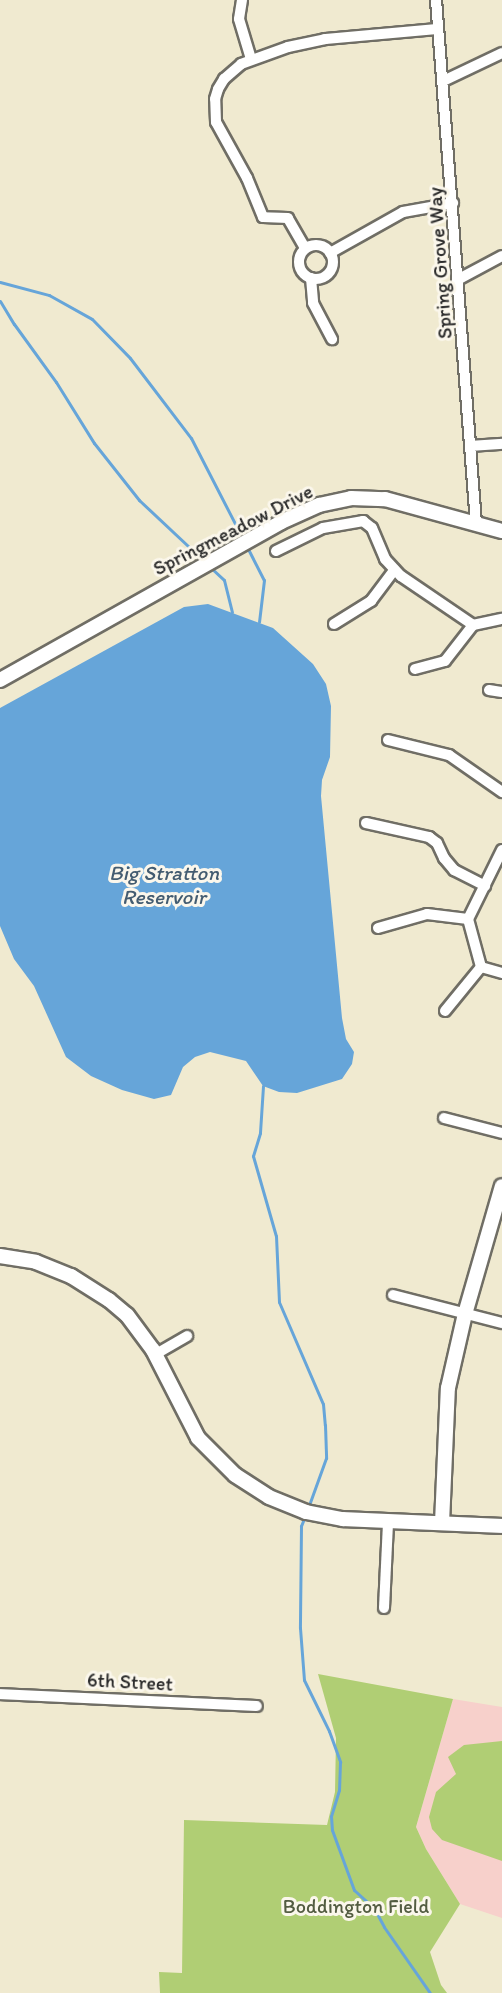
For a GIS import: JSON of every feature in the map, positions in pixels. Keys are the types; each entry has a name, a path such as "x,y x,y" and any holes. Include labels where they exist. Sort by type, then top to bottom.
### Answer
{"street":[{"path":"242,0 240,19 251,59"},
{"name":"Spring Grove Way","path":"436,0 476,523"},
{"path":"305,248 288,219 263,218 247,178 216,122 215,99 218,89 233,70 251,59 326,39 438,29"},
{"path":"443,81 502,52"},
{"path":"330,253 403,212 453,203"},
{"path":"310,278 322,278 330,272 333,264 330,253 317,245 305,248 299,259 299,266 310,278 313,303 332,339"},
{"path":"459,279 502,256"},
{"path":"471,446 502,444"},
{"name":"Springmeadow Drive","path":"0,680 281,522 319,505 369,497 403,503 502,531"},
{"path":"276,551 323,528 363,521 372,528 385,559 394,570 473,625"},
{"path":"334,624 371,601 394,570"},
{"path":"415,669 445,661 473,625 502,619"},
{"path":"489,690 502,692"},
{"path":"388,740 449,755 502,792"},
{"path":"366,823 429,837 437,843 444,858 454,870 484,886"},
{"path":"481,967 468,919 502,850"},
{"path":"378,928 427,914 468,919"},
{"path":"481,967 502,973"},
{"path":"445,1011 481,967"},
{"path":"444,1118 502,1133"},
{"path":"442,1523 446,1400 465,1314 502,1186"},
{"path":"0,1256 36,1262 89,1286 127,1315 156,1354 198,1438 235,1475 286,1505 326,1517 388,1522 502,1526"},
{"path":"393,1295 502,1323"},
{"path":"156,1354 187,1336"},
{"path":"384,1608 388,1522"},
{"name":"6th Street","path":"0,1694 257,1706"}],"shaded area":[{"path":"453,1699 502,1707 502,1918 460,1904 426,1849 416,1827"}],"green space":[{"name":"Boddington Field","path":"318,1674 453,1699 416,1827 426,1849 460,1904 430,1952 441,1985 447,1993 160,1993 159,1972 182,1973 184,1820 327,1825 335,1792 336,1738"},
{"path":"502,1741 502,1861 442,1840 432,1829 429,1817 436,1792 456,1774 448,1757 464,1745"}],"water":[{"name":"Big Stratton Reservoir","path":"208,604 273,628 313,664 326,684 331,706 330,757 322,780 321,796 342,1018 346,1039 354,1052 352,1064 342,1079 297,1093 279,1092 263,1086 246,1061 210,1052 195,1057 183,1067 171,1095 154,1099 122,1090 91,1076 66,1057 34,986 14,959 0,926 0,708 184,607"}],"waterway":[{"path":"0,282 49,295 92,319 130,358 191,438 243,539"},
{"path":"0,301 56,382 94,443 139,500 203,560"},
{"path":"246,545 264,580 259,622"},
{"path":"210,567 224,580 232,612"},
{"path":"263,1086 260,1133 253,1156 276,1236 279,1302 323,1404 326,1458 308,1508"},
{"path":"305,1516 301,1526 300,1628 304,1680 329,1731 340,1762 339,1790 331,1816 332,1830 354,1890 374,1908 384,1927 430,1993"}]}
